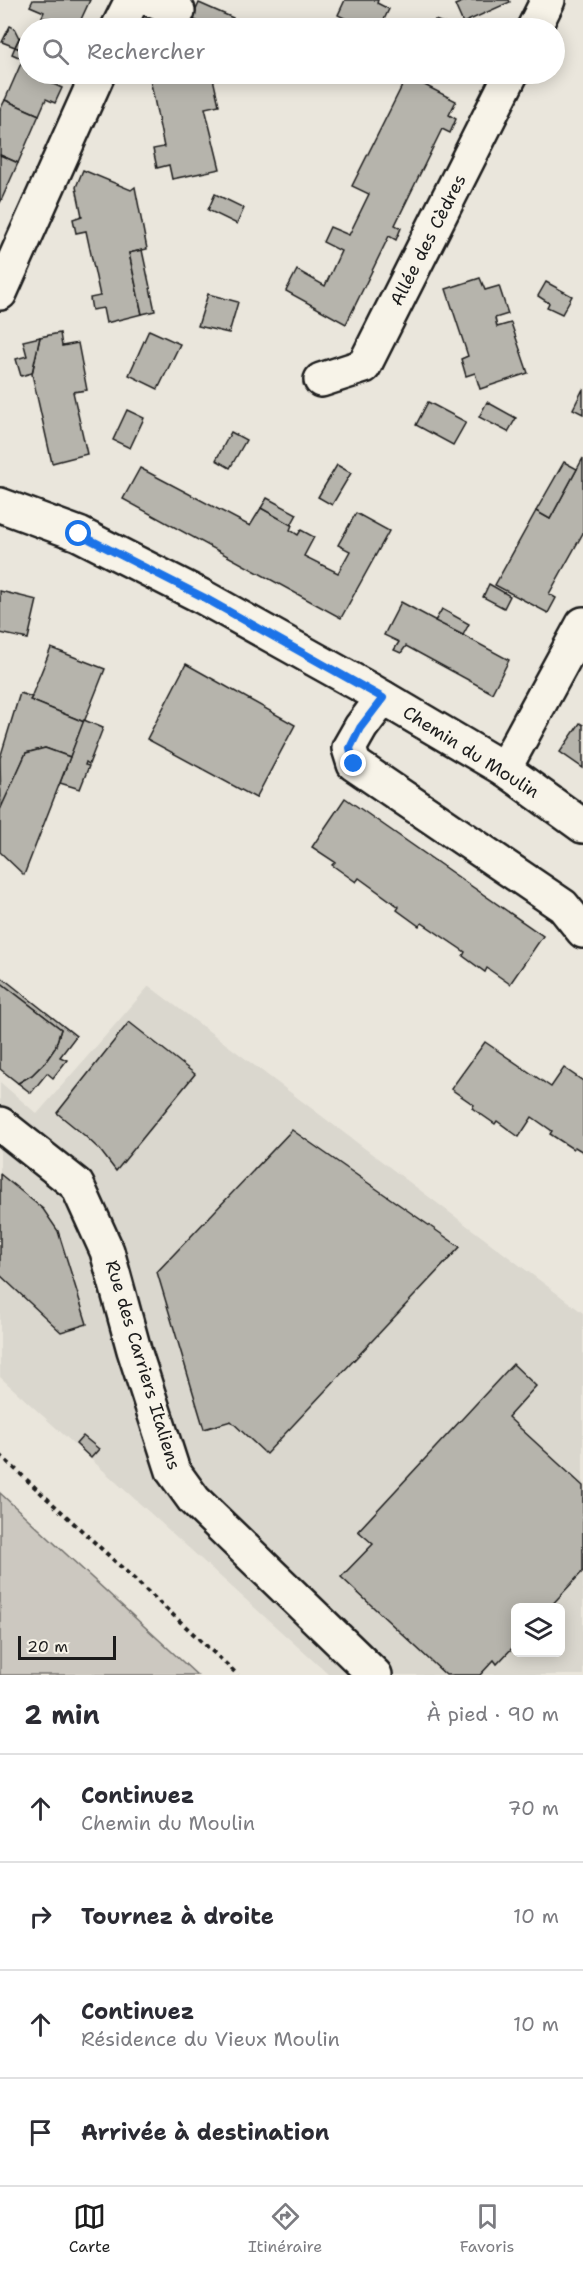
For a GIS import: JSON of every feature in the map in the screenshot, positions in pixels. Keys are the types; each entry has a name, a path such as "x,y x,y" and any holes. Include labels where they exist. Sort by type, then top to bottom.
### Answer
{"street":[{"path":"123,18 132,0"},
{"path":"539,18 548,0"},
{"path":"0,293 94,84"},
{"name":"Allée des Cèdres","path":"321,380 364,366 506,84"},
{"name":"Chemin du Moulin","path":"1,505 79,534 203,597 504,769 583,826"},
{"path":"504,769 583,624"},
{"path":"383,698 360,728 350,748 354,764 563,906 583,931"},
{"name":"Rue des Carriers Italiens","path":"0,1124 77,1185 107,1251 134,1350 173,1470 178,1478 194,1500 375,1675"}],"path":[{"path":"0,1455 238,1675"}],"shaded area":[{"path":"149,986 583,1313 583,1675 329,1675 0,1377 0,1082 37,1114"},
{"path":"0,1493 197,1675 0,1675"}],"building":[{"path":"33,0 90,0 82,18 41,18 44,12 30,6"},
{"path":"345,0 378,0 377,3 389,9 385,18 344,18 338,15"},
{"path":"467,0 509,0 510,2 474,18 461,18 455,5"},
{"path":"199,3 233,18 192,18"},
{"path":"10,26 14,28 18,36 15,47 2,42"},
{"path":"15,47 18,48 18,57 12,54"},
{"path":"18,70 18,84 53,84 62,88 55,103 46,99 39,115 5,100"},
{"path":"151,84 214,84 219,105 205,108 220,169 172,179 169,165 157,168 153,149 164,147"},
{"path":"403,84 423,84 456,101 449,115 456,119 450,133 442,129 395,225 401,228 396,240 389,236 346,324 286,291 297,270 325,286 341,251 323,242 330,227 349,235 369,194 352,186"},
{"path":"5,100 39,115 18,163 0,155 0,110"},
{"path":"0,155 18,163 0,203"},
{"path":"83,170 131,190 135,187 147,249 129,253 142,314 106,323 103,308 92,310 90,298 100,296 86,231 76,233 73,219 82,216 76,187"},
{"path":"215,194 244,208 237,224 208,210"},
{"path":"142,250 155,311 142,314 129,253"},
{"path":"480,278 485,290 499,286 508,314 495,318 497,327 511,323 528,373 480,389 475,373 466,376 461,359 468,356 446,289"},
{"path":"546,282 572,296 562,314 547,307 549,303 538,296"},
{"path":"208,294 238,302 229,333 198,326"},
{"path":"149,330 180,344 158,389 129,375"},
{"path":"60,333 62,346 78,343 87,390 73,392 87,454 52,463 32,374 40,337"},
{"path":"40,337 32,373 21,376 16,359 27,356 23,341"},
{"path":"583,389 583,414 573,409"},
{"path":"428,402 466,422 453,445 416,425"},
{"path":"487,402 516,418 508,432 479,417"},
{"path":"127,410 144,418 130,448 113,440"},
{"path":"231,432 246,440 230,468 216,460"},
{"path":"583,458 583,533 549,594 556,598 548,613 495,585 536,511 550,519"},
{"path":"564,462 577,469 550,519 536,511"},
{"path":"337,465 351,473 332,505 318,497"},
{"path":"140,468 250,526 261,508 292,525 290,530 298,535 301,530 314,537 304,556 338,573 350,551 338,545 356,513 389,531 341,618 123,499"},
{"path":"267,498 297,514 291,525 261,508"},
{"path":"489,584 510,596 504,608 483,597"},
{"path":"0,591 37,600 28,639 0,633"},
{"path":"401,602 509,660 492,693 406,646 401,653 394,650 399,642 384,635"},
{"path":"442,609 469,624 463,635 435,621"},
{"path":"51,648 105,669 84,722 30,700"},
{"path":"186,664 295,725 256,798 147,739"},
{"path":"20,693 32,697 30,700 84,722 70,757 45,748 26,753 1,811 0,758"},
{"path":"84,720 103,728 89,764 86,762 85,765 89,766 80,789 60,783"},
{"path":"580,723 583,725 583,768 560,752"},
{"path":"45,748 70,757 24,875 0,852 0,810 26,753"},
{"path":"345,798 543,936 510,984 487,968 485,972 463,956 465,952 422,923 419,926 397,910 399,907 359,878 356,882 332,865 335,862 312,847"},
{"path":"0,976 76,1036 60,1057 67,1060 53,1078 47,1073 31,1093 18,1083 32,1075 46,1061 55,1048 61,1029 0,982"},
{"path":"0,982 61,1029 55,1048 46,1061 32,1075 18,1083 0,1069"},
{"path":"129,1022 195,1074 116,1171 100,1150 57,1113"},
{"path":"485,1042 551,1087 564,1068 583,1081 583,1152 575,1147 573,1149 550,1134 552,1131 532,1117 519,1137 497,1121 495,1124 472,1108 474,1105 451,1089"},
{"path":"292,1130 460,1247 266,1454 231,1421 204,1429 157,1272"},
{"path":"0,1174 43,1209 58,1231 87,1324 61,1332 0,1275"},
{"path":"513,1364 536,1386 508,1417 583,1486 583,1571 554,1603 511,1603 511,1649 497,1664 494,1660 480,1675 446,1675 341,1577 373,1544 358,1531"},
{"path":"83,1436 99,1449 91,1458 76,1444"}],"route":[{"path":"79,534 203,597 383,698 360,728 350,748 354,764"}]}
